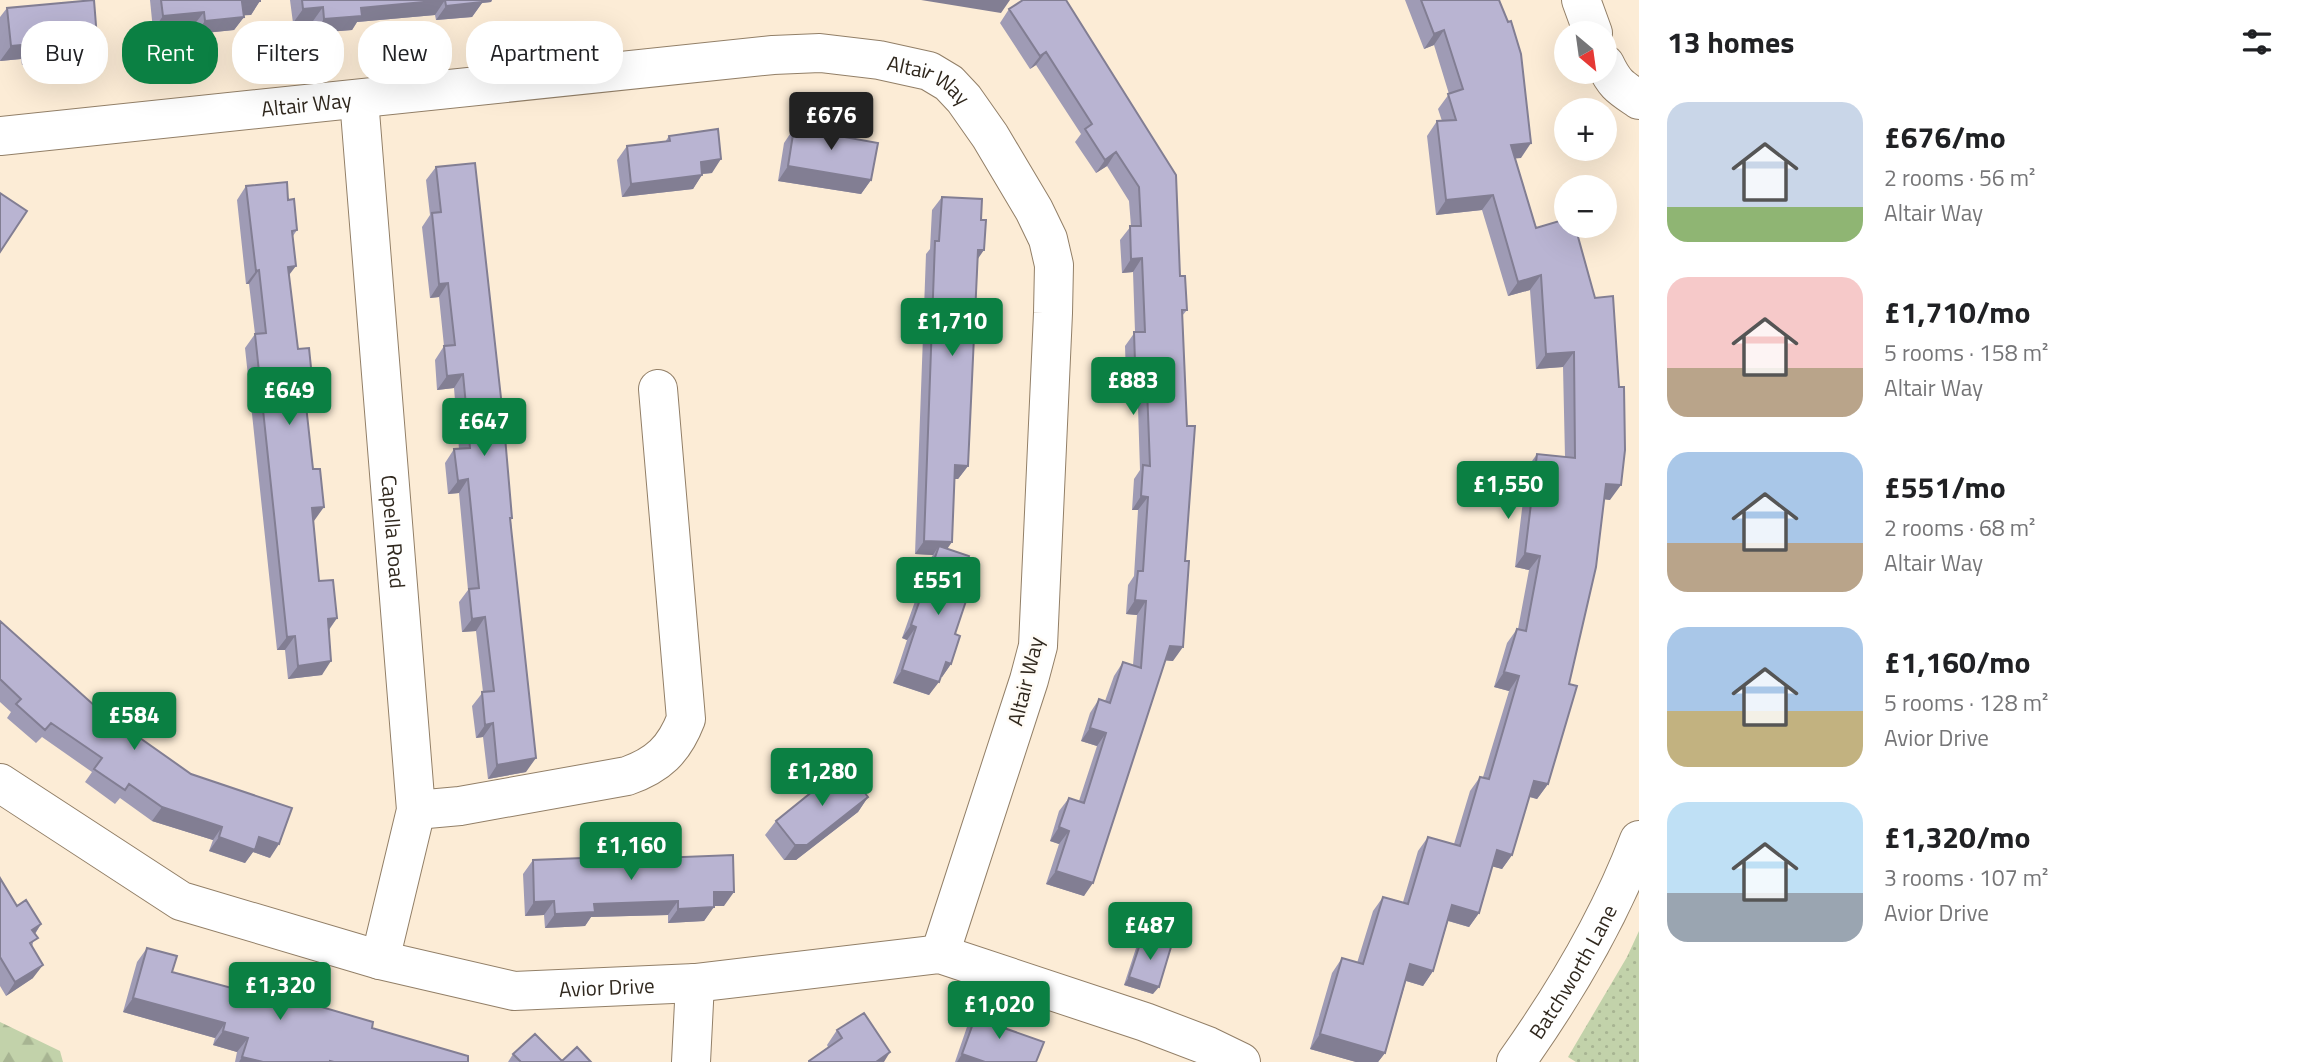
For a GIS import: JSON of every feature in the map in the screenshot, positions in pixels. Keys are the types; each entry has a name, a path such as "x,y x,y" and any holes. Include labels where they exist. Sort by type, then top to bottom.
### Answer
{"street":[{"path":"1581,0 1589,21"},
{"name":"Altair Way","path":"0,136 773,55 820,53 879,60 929,71 949,83 990,136 1044,229 1054,265 1054,313 1038,646 1030,680 940,954"},
{"path":"1616,84 1639,100"},
{"name":"Capella Road","path":"359,99 416,810 380,960"},
{"path":"416,810 460,806 627,776 645,769 666,753 678,739 686,719 658,389"},
{"name":"Avior Drive","path":"0,783 181,901 380,960 514,990 695,983 940,954 1145,1022 1241,1062"},
{"name":"Batchworth Lane","path":"1516,1062 1588,950 1625,878 1639,840"},
{"path":"691,1062 695,983"}],"green space":[{"path":"1639,931 1639,1062 1576,1062 1568,1057 1627,957"},
{"path":"0,1022 60,1051 63,1062 0,1062"}],"building":[{"path":"94,0 96,21 21,21 21,45 11,46 7,8"},
{"path":"161,0 260,0 242,2 244,17 205,21 204,12 163,16"},
{"path":"302,0 445,0 361,8 362,16 324,19 323,7 303,9"},
{"path":"445,0 482,0 482,2 446,6"},
{"path":"1023,0 1066,0 1176,175 1180,276 1185,276 1187,310 1182,310 1187,426 1195,426 1185,561 1189,561 1183,647 1170,646 1093,883 1056,871 1069,831 1059,827 1069,798 1084,803 1106,733 1090,728 1099,699 1110,703 1123,662 1141,668 1146,601 1135,600 1138,571 1143,571 1148,497 1141,496 1143,465 1150,466 1146,362 1135,362 1134,332 1145,332 1142,258 1131,259 1130,226 1141,226 1139,187 1116,152 1105,160 1085,129 1092,124 1046,52 1040,56 1009,9"},
{"path":"1421,0 1499,0 1508,22 1511,21 1521,54 1531,143 1511,145 1536,228 1554,223 1554,238 1578,238 1595,298 1613,296 1619,387 1624,387 1625,450 1621,485 1606,484 1596,567 1569,684 1577,686 1548,784 1534,781 1512,855 1497,850 1479,913 1452,905 1433,971 1410,964 1385,1053 1320,1034 1342,958 1363,964 1383,897 1408,904 1428,837 1460,846 1480,777 1489,779 1519,676 1504,672 1517,629 1526,631 1540,556 1525,553 1537,454 1575,458 1574,352 1546,354 1541,275 1518,282 1493,195 1446,200 1437,121 1456,120 1448,94 1463,89 1444,30 1434,34"},
{"path":"805,119 835,124 833,135 878,143 871,180 788,166 794,128 803,130"},
{"path":"718,129 721,159 701,162 702,175 631,184 627,146 670,141 669,136"},
{"path":"475,163 504,425 510,518 536,758 497,765 493,723 485,725 482,692 494,691 485,617 472,619 469,589 479,588 468,479 458,481 454,449 470,448 463,374 447,376 444,346 455,345 448,283 439,284 432,213 441,212 436,167"},
{"path":"287,182 288,200 294,199 297,230 292,231 296,266 288,267 298,349 309,348 313,387 304,387 313,469 320,469 324,507 312,508 319,581 333,580 337,618 328,619 331,661 298,666 295,636 287,637 255,334 266,333 246,186"},
{"path":"0,193 27,211 0,252"},
{"path":"942,197 982,199 981,220 986,220 984,250 978,250 968,466 955,465 952,542 924,541 935,241 939,241"},
{"path":"939,546 969,556 955,594 967,598 955,634 960,636 951,664 946,662 939,682 902,670 916,627 911,625"},
{"path":"0,621 96,707 191,774 292,808 279,844 259,837 255,850 219,837 222,827 162,807 129,784 125,790 94,769 102,758 51,723 45,730 16,704 21,699 0,679"},
{"path":"844,766 868,797 807,845 795,845 776,821"},
{"path":"733,855 734,892 714,892 714,907 678,909 678,901 594,904 595,912 555,914 554,901 534,902 533,860"},
{"path":"0,878 17,906 26,900 41,924 32,930 38,938 30,943 43,965 15,982 0,957"},
{"path":"1142,938 1171,947 1159,987 1129,977"},
{"path":"147,948 177,956 172,972 258,995 260,989 373,1022 372,1028 468,1056 468,1062 263,1062 242,1057 248,1038 223,1031 225,1023 133,998"},
{"path":"979,1007 1007,1017 1004,1028 1044,1042 1036,1062 985,1062 962,1054"},
{"path":"864,1013 890,1052 876,1062 809,1062 842,1038 837,1030"},
{"path":"535,1034 562,1061 577,1047 591,1062 521,1062 513,1054"}]}
